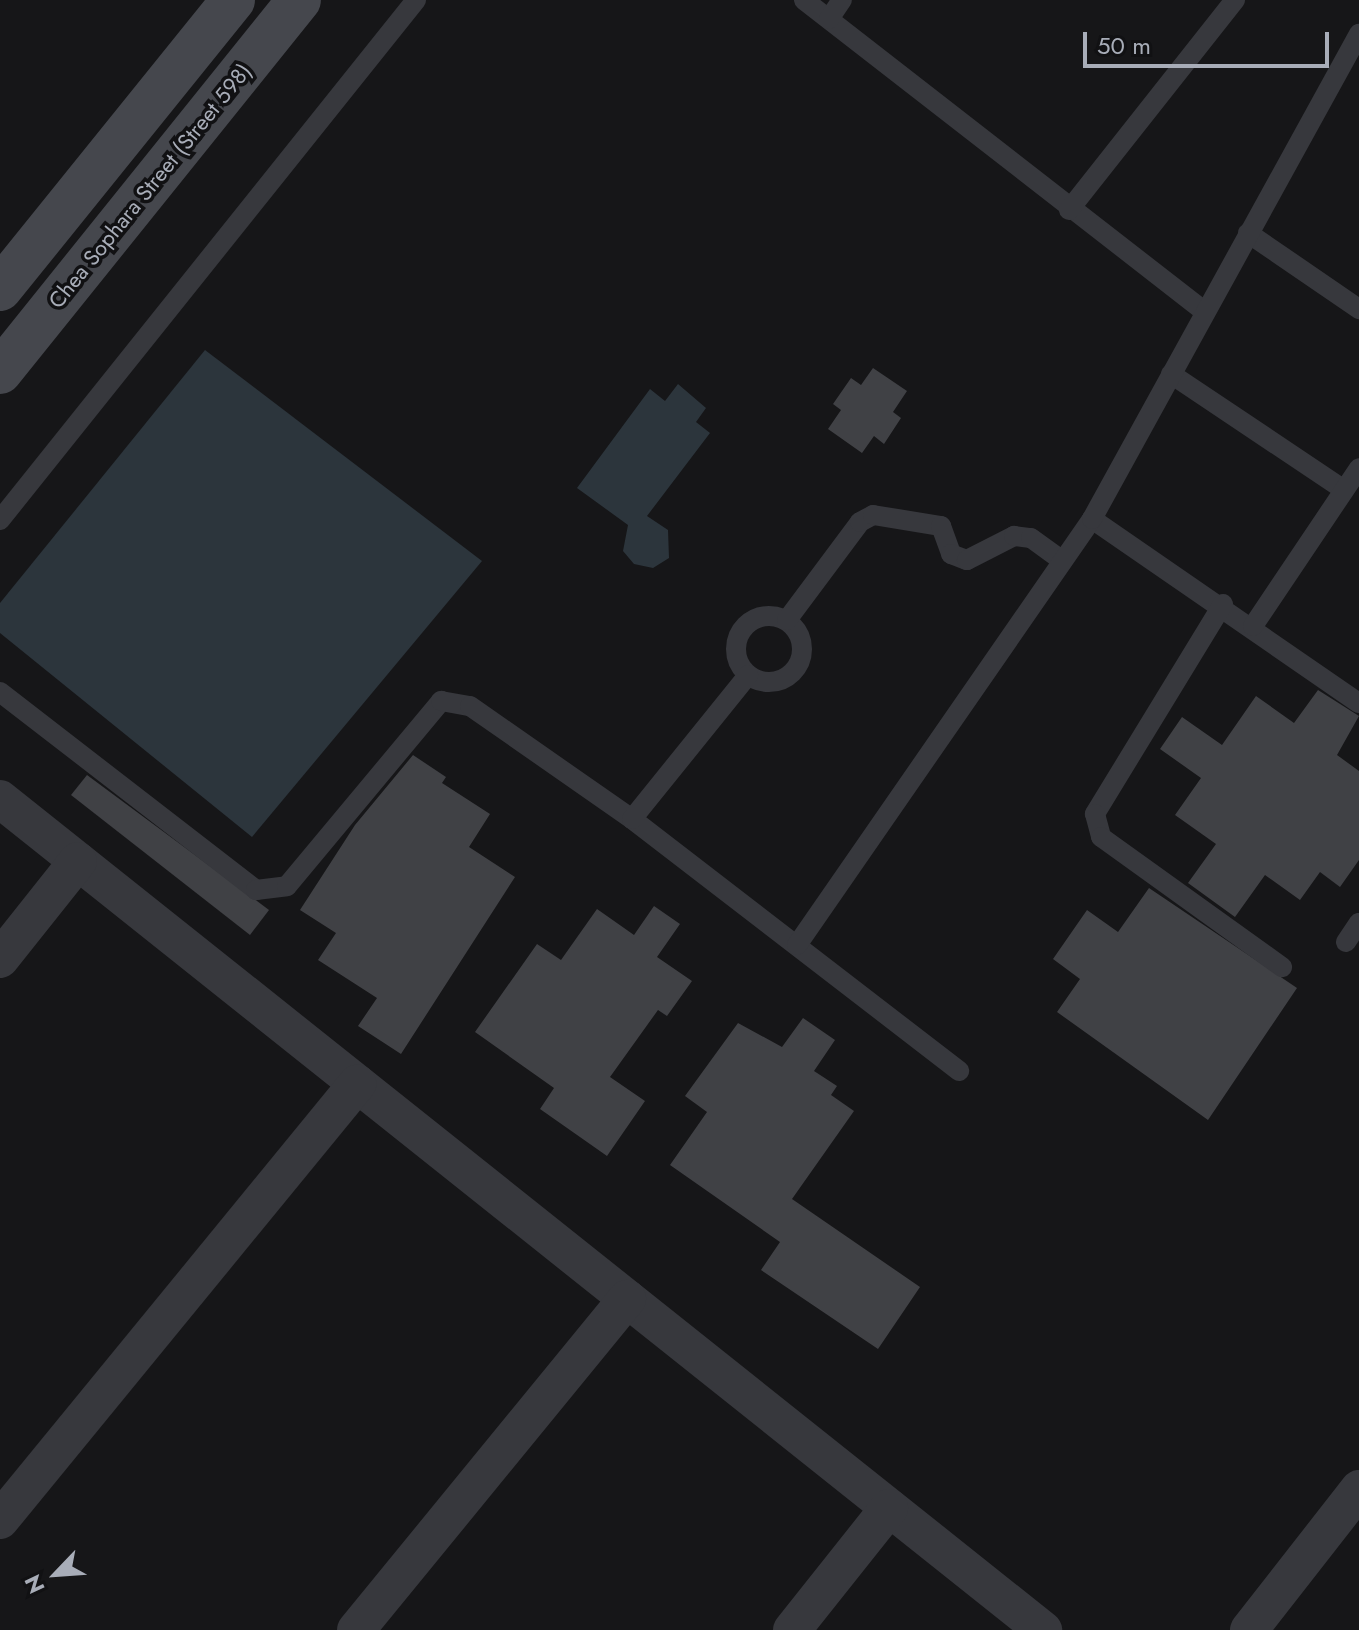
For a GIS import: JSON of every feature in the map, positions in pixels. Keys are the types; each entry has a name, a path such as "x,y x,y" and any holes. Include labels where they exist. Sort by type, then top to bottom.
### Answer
{"main road":[{"path":"0,289 233,0"},
{"name":"Chea Sophara Street (Street 598)","path":"0,372 299,0"}],"street":[{"path":"0,799 1043,1630"},
{"path":"0,959 78,861"},
{"path":"0,1520 357,1084"},
{"path":"356,1630 627,1299"},
{"path":"1249,1630 1359,1489"},
{"path":"792,1630 889,1508"}],"lane":[{"path":"0,520 416,0"},
{"path":"804,0 1069,210 1204,311"},
{"path":"829,19 842,0"},
{"path":"1069,210 1235,0"},
{"path":"797,945 1092,519 1359,34"},
{"path":"1248,233 1359,309"},
{"path":"1171,374 1344,490"},
{"path":"1253,626 1359,468"},
{"path":"787,620 860,522 873,515 941,526 951,554 967,560 1014,536 1031,538 1063,561"},
{"path":"1092,519 1223,604 1359,703"},
{"path":"1223,604 1095,814 1101,837 1282,967"},
{"path":"754,618 787,620 802,642 796,668 774,682 748,675 738,662 741,629 754,618"},
{"path":"632,819 748,675"},
{"path":"0,692 256,890 287,886 441,701 470,706 632,819 959,1071"},
{"path":"1346,942 1359,923"}],"shaded area":[{"path":"205,350 482,561 252,837 0,633 0,603"},
{"path":"678,384 706,408 696,422 710,433 647,516 668,530 669,558 653,568 634,564 623,551 628,525 577,488 650,389 665,401"}],"building":[{"path":"873,368 907,391 893,412 901,418 884,444 874,436 862,453 828,429 841,410 833,404 851,378 861,385"},
{"path":"1318,690 1359,716 1337,755 1359,771 1359,860 1340,887 1320,872 1300,900 1265,875 1235,917 1188,883 1216,844 1175,815 1201,778 1160,749 1182,717 1222,745 1256,696 1294,723"},
{"path":"413,755 446,777 442,783 490,814 469,847 515,877 401,1054 358,1026 377,998 318,960 336,933 300,910 355,825"},
{"path":"87,775 269,910 250,935 71,795"},
{"path":"1149,888 1297,988 1208,1120 1057,1012 1080,979 1053,959 1087,910 1118,932"},
{"path":"654,906 680,924 657,957 692,981 667,1016 658,1010 610,1077 645,1101 607,1156 540,1109 554,1088 475,1032 537,944 561,960 597,909 634,935"},
{"path":"803,1018 835,1040 814,1071 837,1086 831,1095 854,1111 792,1199 920,1287 878,1349 761,1270 780,1242 670,1165 707,1112 685,1096 738,1023 782,1047"}]}
